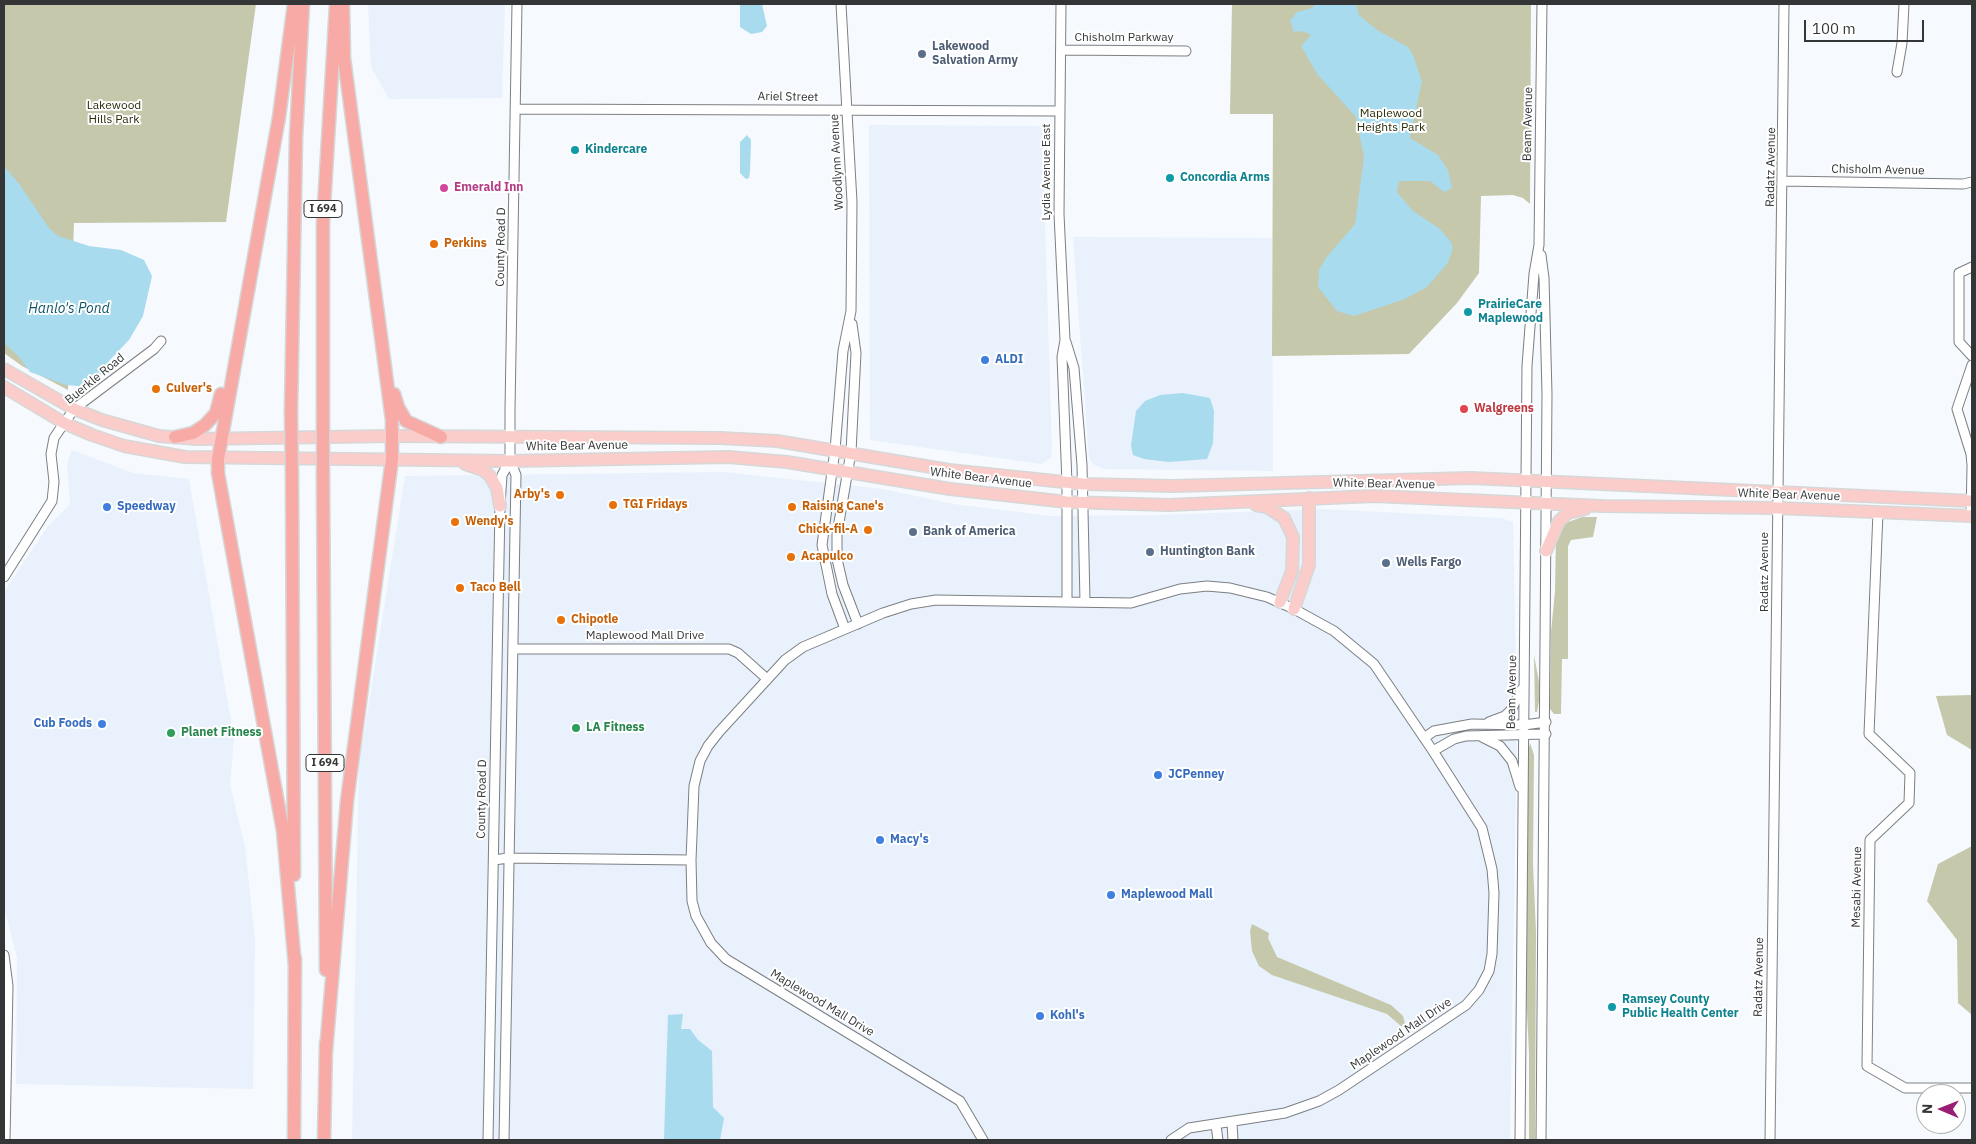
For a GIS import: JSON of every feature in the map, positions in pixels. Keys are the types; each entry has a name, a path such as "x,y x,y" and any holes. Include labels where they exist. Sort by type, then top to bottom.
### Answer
{"highway":[{"path":"294,4 279,117 220,440 218,472 283,831 295,966"},
{"name":"I 694","path":"294,1140 295,966 291,410 296,137 303,4"},
{"name":"I 694","path":"324,1140 326,1051 323,223 336,4"},
{"path":"326,1051 347,801 392,458 392,436 383,350 344,58 344,4"},
{"path":"175,437 200,429 211,419 218,407 233,327 257,238"},
{"path":"383,350 398,407 406,421 441,437"}],"main road":[{"name":"White Bear Avenue","path":"4,368 74,409 133,429 175,437 220,440 392,436 720,438 777,442 851,452 949,470 1083,484 1173,486 1428,479 1528,480 1972,501"},
{"name":"White Bear Avenue","path":"4,387 64,423 92,436 130,447 185,458 392,458 510,461 728,457 832,468 950,489 1084,503 1169,505 1374,496 1602,506 1777,508 1972,516"},
{"path":"456,461 483,470 490,476 497,488 500,506"},
{"path":"1294,609 1309,565 1309,498"},
{"path":"1240,503 1267,507 1284,518 1289,526 1293,538 1294,559 1287,588 1280,602"},
{"path":"1546,552 1557,523 1562,518 1574,511 1602,506"}],"street":[{"name":"County Road D","path":"504,1140 516,475 510,461 510,438 517,4"},
{"name":"Woodlynn Avenue","path":"841,4 852,202 851,319 856,353 851,452 848,471"},
{"name":"Lydia Avenue East","path":"1061,4 1059,222 1065,340 1062,357 1068,483 1067,502"},
{"name":"Beam Avenue","path":"1519,1139 1528,366 1534,274 1539,245 1542,4"},
{"name":"Radatz Avenue","path":"1770,1140 1784,4"},
{"path":"1897,72 1902,43 1904,4"},
{"name":"Chisholm Parkway","path":"1061,50 1186,51"},
{"name":"Ariel Street","path":"515,109 1060,111"},
{"name":"Chisholm Avenue","path":"1783,181 1964,184 1972,182"},
{"name":"Beam Avenue","path":"1539,245 1544,278 1546,319 1547,481 1542,1140"},
{"path":"1972,267 1959,272 1959,342 1972,356"},
{"name":"Woodlynn Avenue","path":"832,468 844,351 851,319"},
{"name":"Lydia Avenue East","path":"1065,340 1074,368 1084,503"},
{"name":"Buerkle Road","path":"4,577 52,501 54,492 51,464 52,445 64,423 74,409 154,349 161,341"},
{"path":"1972,365 1957,409 1971,454 1972,516"},
{"name":"County Road D","path":"488,1140 500,506 502,475 510,461"},
{"path":"832,468 822,545 832,594 845,629"},
{"path":"848,471 837,534 837,559 843,585 858,624"},
{"path":"1067,502 1067,602"},
{"path":"1084,503 1084,602"},
{"name":"Mesabi Avenue","path":"1878,512 1869,734 1910,774 1909,803 1870,840 1867,1066 1905,1088 1972,1088"},
{"name":"Maplewood Mall Drive","path":"983,1140 960,1101 726,959 712,943 696,916 692,901 691,860 694,786 700,761 710,743 766,678 803,647 911,604 936,600 1131,603 1180,589 1207,586 1243,590 1280,602 1334,631 1369,660 1433,751 1482,828 1492,869 1494,893 1492,954 1489,971 1479,990 1466,1005 1328,1097 1285,1113 1232,1123 1189,1128 1171,1140"},
{"name":"Maplewood Mall Drive","path":"513,649 729,649 738,653 766,678"},
{"path":"1482,724 1505,716 1512,710 1524,684"},
{"path":"1424,738 1434,731 1449,727 1482,724 1524,725 1546,722"},
{"path":"1433,751 1454,739 1477,735 1546,734"},
{"path":"1477,735 1500,746 1512,761 1522,797"},
{"path":"494,860 508,858 691,860"},
{"path":"4,954 8,986 5,1140"},
{"path":"1232,1123 1233,1140"},
{"path":"1216,1125 1218,1140"}],"shaded area":[{"path":"368,4 505,4 502,98 389,99 371,67"},
{"path":"869,125 1042,126 1052,451 1051,458 1041,464 870,440"},
{"path":"1073,237 1272,238 1273,471 1103,469 1093,464 1089,459"},
{"path":"72,450 133,473 189,479 234,738 230,785 245,846 255,940 253,1089 16,1084 17,957 4,907 4,592 48,526 70,504 67,465"},
{"path":"723,472 883,489 953,504 1051,516 1158,515 1322,509 1501,518 1513,522 1517,724 1510,1140 352,1140 359,766 405,476"}],"green space":[{"name":"Lakewood Hills Park","path":"4,4 256,4 226,222 74,223 68,390 22,366 4,353"},
{"name":"Maplewood Heights Park","path":"1232,4 1531,4 1530,204 1523,198 1513,195 1481,196 1479,273 1457,303 1409,354 1272,356 1273,114 1230,114"},
{"path":"1582,517 1597,517 1593,537 1571,540 1568,546 1568,659 1562,659 1561,714 1554,714 1550,709 1551,632 1555,591 1556,535 1560,525"},
{"path":"1534,655 1539,682 1537,712 1535,712"},
{"path":"1972,695 1972,750 1947,735 1936,696"},
{"path":"1530,743 1534,755 1533,864 1536,932 1535,1140 1529,1140 1529,1053 1526,993 1528,752"},
{"path":"1972,846 1972,1015 1958,1003 1957,940 1927,901 1938,864"},
{"path":"1252,924 1269,933 1268,938 1277,957 1391,1005 1403,1016 1406,1027 1401,1026 1387,1014 1272,975 1259,966 1252,951 1250,931"}],"water":[{"path":"740,4 762,4 767,26 762,32 751,34 740,27"},
{"path":"1316,4 1356,4 1359,15 1377,30 1408,47 1413,55 1422,81 1410,138 1438,155 1448,170 1452,188 1444,192 1430,181 1399,181 1397,192 1413,211 1440,229 1451,242 1453,248 1447,264 1427,287 1405,299 1354,316 1337,311 1318,287 1319,270 1326,258 1355,224 1364,157 1356,117 1317,74 1301,46 1311,35 1302,31 1294,32 1290,21 1297,12 1312,8"},
{"path":"747,135 751,140 750,172 749,178 746,179 740,173 740,142"},
{"name":"Hanlo's Pond","path":"4,166 20,185 49,228 58,236 89,246 121,250 144,260 152,276 143,316 129,340 109,361 98,381 89,387 66,385 30,372 20,358 4,343"},
{"path":"1183,393 1210,398 1214,411 1213,443 1207,459 1169,462 1144,459 1133,455 1131,445 1136,411 1145,401 1160,395"},
{"path":"683,1014 681,1029 690,1029 698,1040 712,1051 713,1107 724,1118 720,1140 664,1140 668,1015"}],"place":[{"name":"Lakewood Salvation Army","path":"922,54"},
{"name":"Kindercare","path":"575,150"},
{"name":"Concordia Arms","path":"1170,178"},
{"name":"Emerald Inn","path":"444,188"},
{"name":"Perkins","path":"434,244"},
{"name":"PrairieCare Maplewood","path":"1468,312"},
{"name":"ALDI","path":"985,360"},
{"name":"Culver's","path":"156,389"},
{"name":"Walgreens","path":"1464,409"},
{"name":"Arby's","path":"560,495"},
{"name":"TGI Fridays","path":"613,505"},
{"name":"Speedway","path":"107,507"},
{"name":"Raising Cane's","path":"792,507"},
{"name":"Wendy's","path":"455,522"},
{"name":"Chick-fil-A","path":"868,530"},
{"name":"Bank of America","path":"913,532"},
{"name":"Huntington Bank","path":"1150,552"},
{"name":"Acapulco","path":"791,557"},
{"name":"Wells Fargo","path":"1386,563"},
{"name":"Taco Bell","path":"460,588"},
{"name":"Chipotle","path":"561,620"},
{"name":"Cub Foods","path":"102,724"},
{"name":"LA Fitness","path":"576,728"},
{"name":"Planet Fitness","path":"171,733"},
{"name":"JCPenney","path":"1158,775"},
{"name":"Macy's","path":"880,840"},
{"name":"Maplewood Mall","path":"1111,895"},
{"name":"Ramsey County Public Health Center","path":"1612,1007"},
{"name":"Kohl's","path":"1040,1016"}]}
